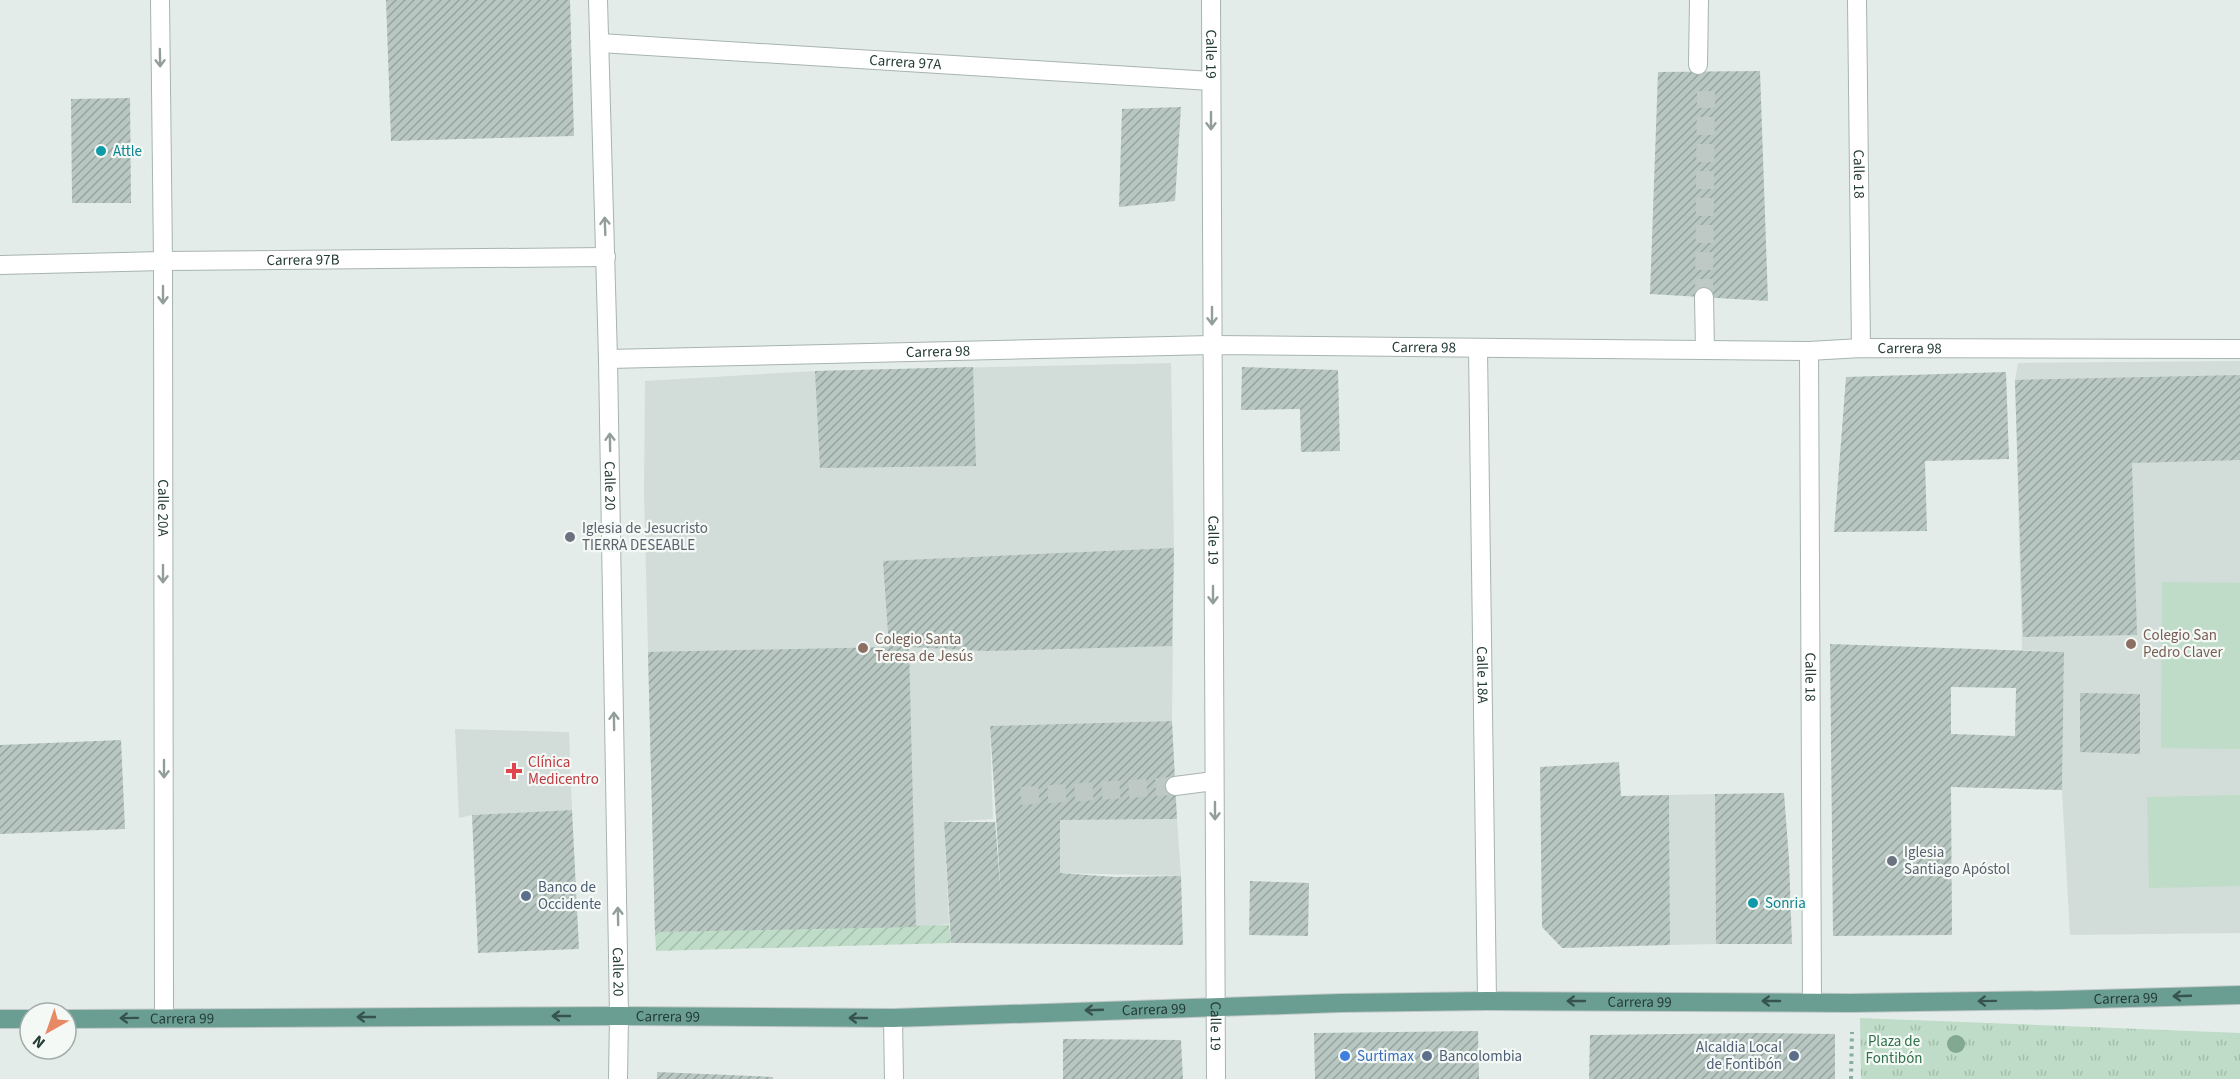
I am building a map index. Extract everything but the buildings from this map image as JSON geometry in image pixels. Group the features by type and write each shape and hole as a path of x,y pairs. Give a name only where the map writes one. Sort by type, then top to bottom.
{"main road":[{"name":"Carrera 99","path":"78,1019 619,1016 893,1018 1216,1006 1487,1001 2060,1000 2240,995"},
{"path":"0,1019 18,1019"}],"street":[{"name":"Calle 20A","path":"160,0 163,261 164,1018"},
{"name":"Calle 20","path":"598,0 608,359 619,1016 618,1079"},
{"name":"Calle 19","path":"1210,0 1216,1079"},
{"path":"1698,65 1699,0"},
{"name":"Calle 18","path":"1857,0 1861,348"},
{"name":"Carrera 97A","path":"600,43 1211,81"},
{"name":"Carrera 97B","path":"0,265 163,261 606,257"},
{"path":"1704,297 1706,350"},
{"name":"Carrera 98","path":"608,359 1212,345 1809,351 1861,348 2240,349"},
{"name":"Calle 18A","path":"1478,349 1487,1001"},
{"name":"Calle 18","path":"1809,351 1812,1001"},
{"path":"1175,786 1214,781"},
{"path":"893,1018 894,1079"}],"path":[{"path":"1851,1079 1852,1023"}],"shaded area":[{"name":"Colegio San Pedro Claver","path":"2240,361 2240,933 2070,935 2062,790 2064,652 2022,650 2015,380 2018,363"},
{"name":"Colegio Santa Teresa de Jesús","path":"1171,363 1174,548 1172,721 990,726 993,819 944,822 949,924 916,927 655,932 644,490 645,381 815,371"},
{"name":"Clínica Medicentro","path":"455,729 569,732 572,810 472,815 459,818"},
{"path":"1715,794 1716,944 1670,945 1669,795"},
{"path":"1177,819 1181,876 1060,873 1060,820"}],"green space":[{"path":"2162,582 2240,583 2240,749 2161,748"},
{"path":"2240,795 2240,886 2149,888 2147,797"},
{"path":"949,925 951,943 656,951 655,932"},
{"name":"Plaza de Fontibón","path":"1860,1018 2240,1033 2240,1079 1861,1079"}],"tunnel":[{"path":"1704,297 1706,91"},
{"path":"1021,796 1175,786"}],"place":[{"name":"Attle","path":"101,151"},
{"name":"Iglesia de Jesucristo TIERRA DESEABLE","path":"570,537"},
{"name":"Colegio San Pedro Claver","path":"2131,644"},
{"name":"Colegio Santa Teresa de Jesús","path":"863,648"},
{"name":"Clínica Medicentro","path":"514,771"},
{"name":"Iglesia Santiago Apóstol","path":"1892,861"},
{"name":"Banco de Occidente","path":"526,896"},
{"name":"Sonria","path":"1753,903"},
{"name":"Surtimax","path":"1345,1056"},
{"name":"Bancolombia","path":"1427,1056"},
{"name":"Alcaldia Local de Fontibón","path":"1794,1056"}]}
